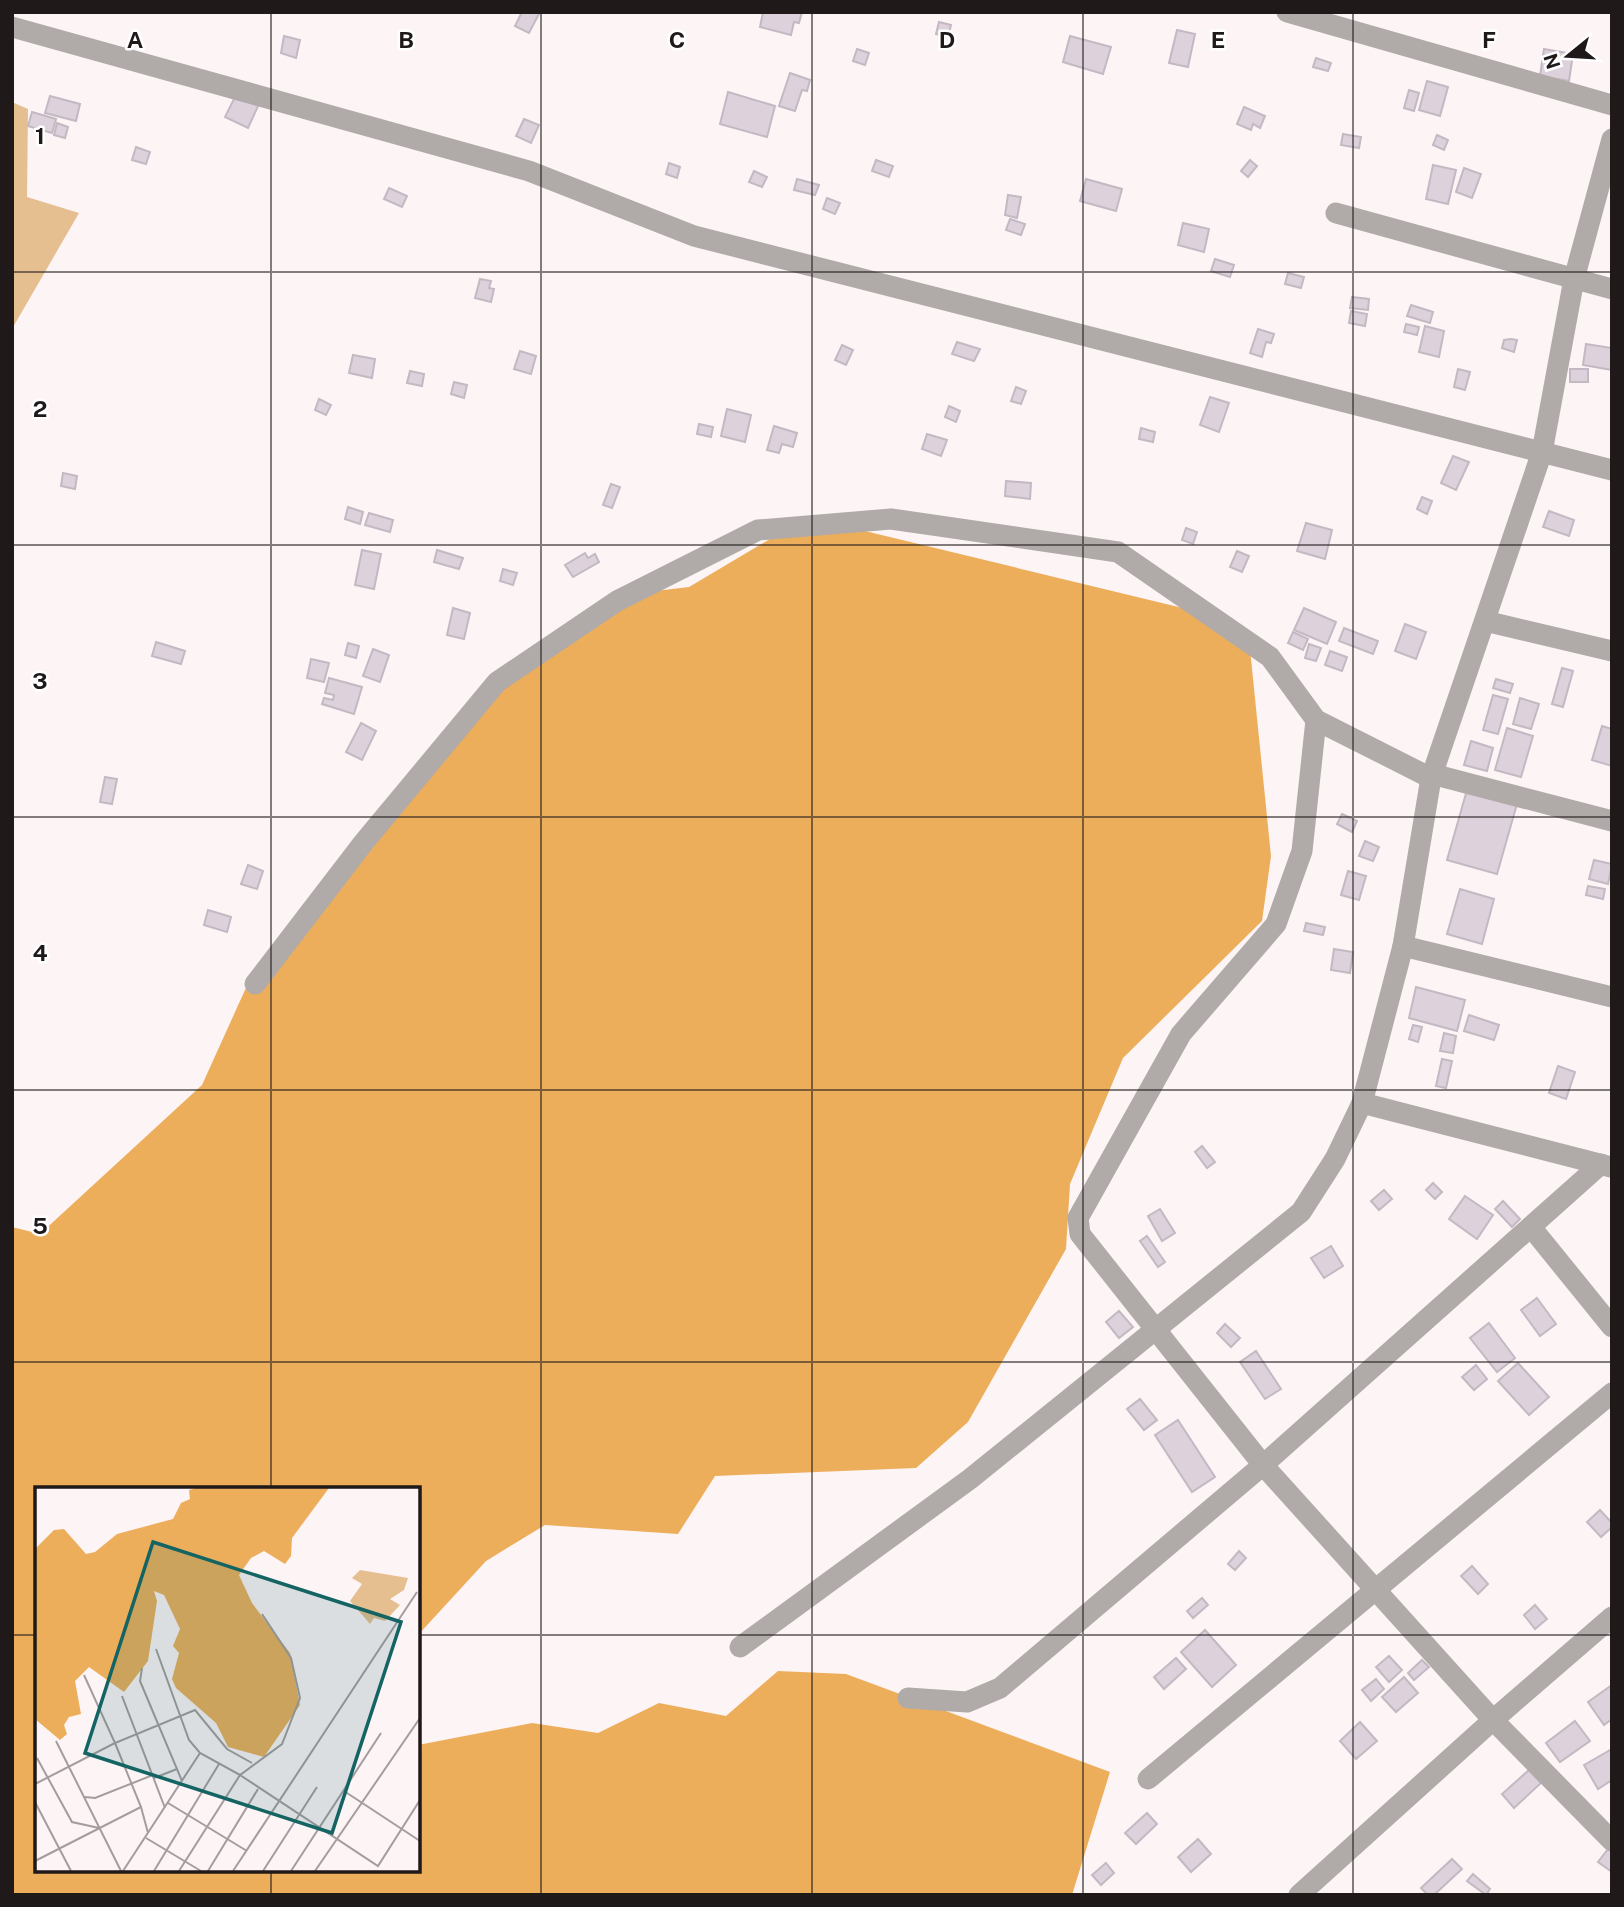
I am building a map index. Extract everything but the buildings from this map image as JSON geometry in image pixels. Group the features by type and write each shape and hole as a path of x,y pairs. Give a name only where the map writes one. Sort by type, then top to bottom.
{"street":[{"path":"1299,14 1612,105"},
{"path":"12,27 529,171 694,236 1612,470"},
{"path":"740,1647 970,1479 1155,1332 1301,1212 1335,1159 1362,1103 1403,946 1432,776 1542,452 1574,279 1612,139"},
{"path":"1336,213 1612,289"},
{"path":"255,984 364,842 497,682 617,601 758,530 891,519 1118,552 1270,657 1316,720 1432,776 1612,821"},
{"path":"1485,621 1612,651"},
{"path":"1316,720 1301,851 1276,924 1181,1034 1078,1218 1080,1234 1263,1465 1493,1720 1612,1841"},
{"path":"1403,946 1612,997"},
{"path":"1362,1103 1606,1166"},
{"path":"908,1698 967,1702 1000,1688 1263,1465 1531,1227 1606,1166"},
{"path":"1531,1227 1612,1327"},
{"path":"1148,1779 1612,1393"},
{"path":"1299,1895 1612,1617"}],"shaded area":[{"path":"12,102 28,109 27,197 79,213 12,329"},
{"path":"807,517 1195,611 1250,649 1271,856 1262,921 1123,1058 1070,1184 1066,1249 968,1422 916,1468 715,1476 678,1534 545,1525 486,1561 420,1633 420,1487 35,1487 35,1872 420,1872 420,1745 532,1723 598,1733 659,1703 726,1716 778,1671 846,1674 1110,1772 1072,1895 12,1895 12,1227 40,1234 202,1085 245,990 465,706 638,593 689,587"}]}
